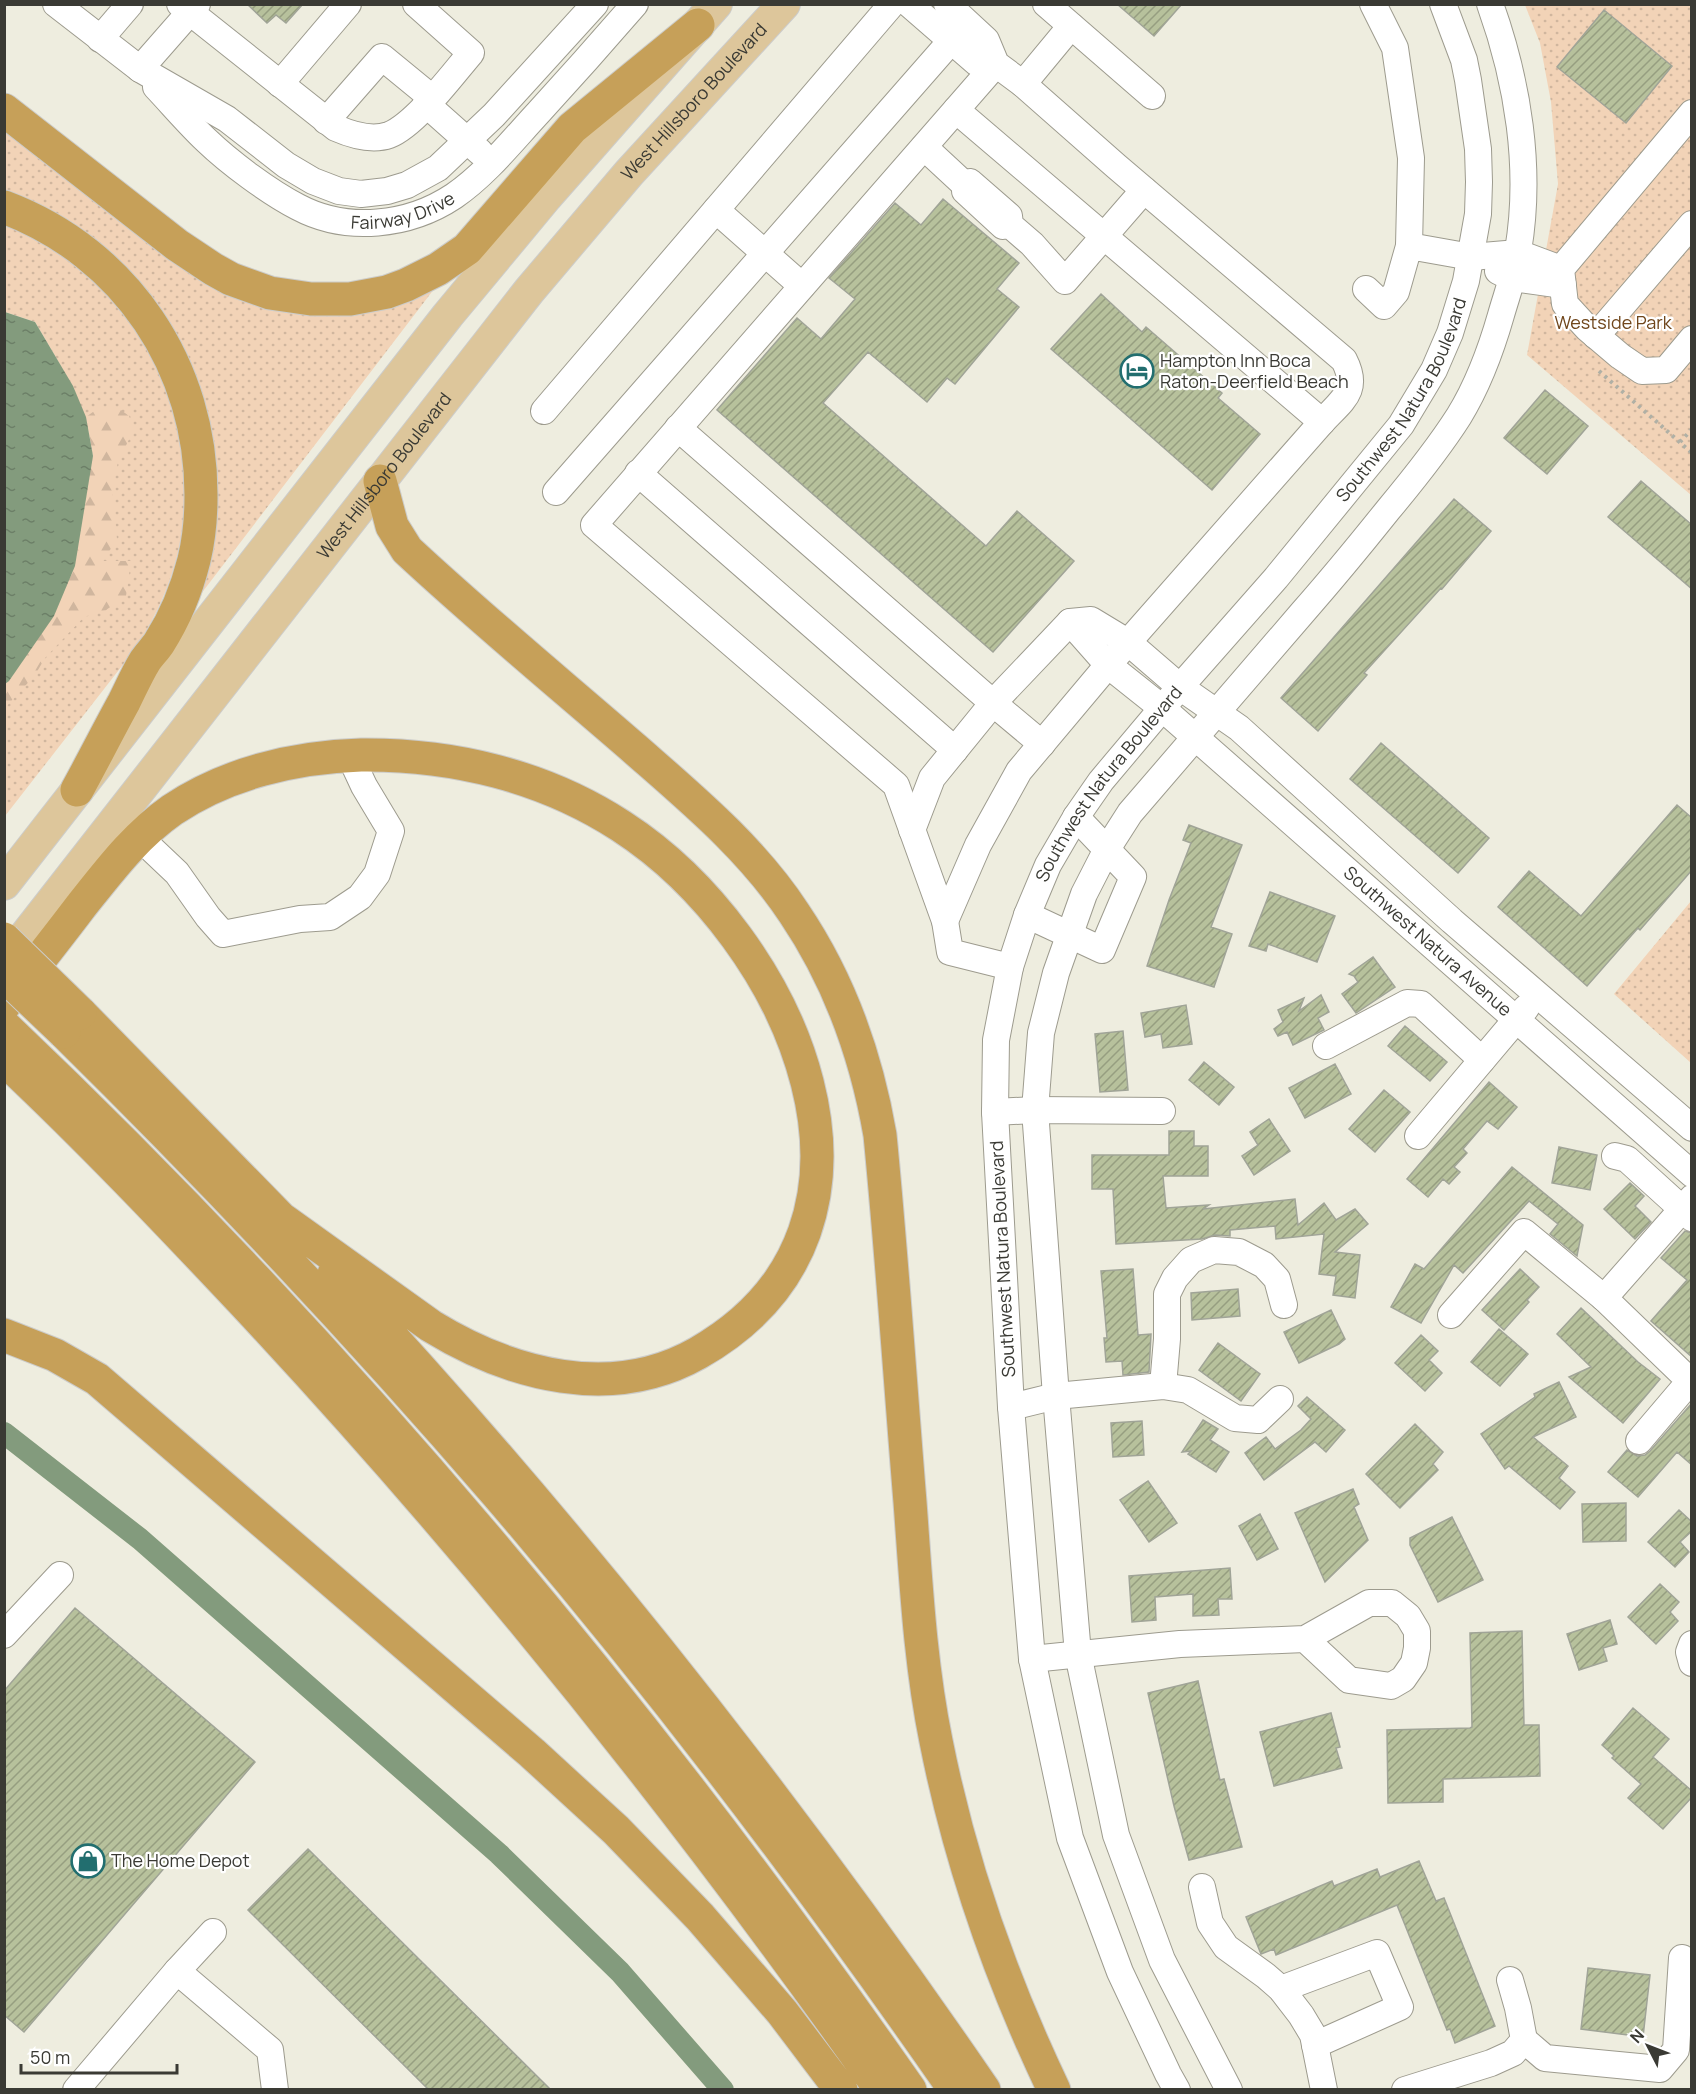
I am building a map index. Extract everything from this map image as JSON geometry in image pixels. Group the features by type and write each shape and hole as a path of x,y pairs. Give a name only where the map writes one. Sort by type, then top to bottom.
{"highway":[{"path":"4,110 177,245 231,279 270,292 310,299 350,299 387,292 406,285 438,269 467,249 572,128 707,15"},
{"path":"4,207 38,222 76,244 108,271 141,308 164,345 183,386 200,462 201,513 198,539 187,584 169,627 145,661 77,790"},
{"path":"380,481 392,526 407,550 699,806 756,863 776,887 811,939 849,1016 868,1072 880,1135 919,1615 928,1699 936,1743 957,1830 985,1922 1014,2001 1054,2090"},
{"path":"4,1005 111,868 139,837 171,811 189,800 242,776 298,762 350,756 405,756 436,759 467,764 528,780 577,801 621,826 681,873 739,939 770,988 794,1042 811,1097 818,1152 817,1177 808,1220 793,1258 772,1291 744,1321 707,1347 650,1373 606,1379 564,1377 541,1373 497,1359 450,1338 283,1220"},
{"path":"8,954 72,1022 168,1136 286,1259 504,1502 626,1650 731,1783 849,1940 955,2090"},
{"path":"72,1022 283,1220 439,1390 538,1505 729,1742 868,1924 984,2090"},
{"path":"4,1026 24,1066 141,1195 275,1336 476,1563 684,1823 803,1980 881,2090"},
{"path":"24,1066 238,1261 368,1403 513,1570 723,1833 810,1949 910,2090"},
{"path":"4,1335 55,1355 97,1379 540,1760 623,1837 700,1917 782,2012 840,2090"}],"main road":[{"name":"West Hillsboro Boulevard","path":"8,954 579,231 784,4"},
{"path":"4,884 448,315 546,197 707,15"}],"street":[{"name":"Fairway Drive","path":"56,4 140,69 227,119 286,165 313,181 339,190 361,194 387,191 407,185 438,168 468,141 595,4"},
{"path":"100,39 130,4"},
{"path":"280,84 348,4"},
{"path":"140,69 189,7 336,128 358,137 389,135 416,116 471,53 416,4"},
{"name":"Fairway Drive","path":"140,69 207,141 269,190 300,208 332,219 362,223 394,221 425,211 454,196 492,163 635,4"},
{"path":"544,411 892,4"},
{"path":"909,4 977,63 996,64"},
{"path":"945,921 961,882 1001,801 1019,771 1108,665 1350,392 1351,373 1344,360 1023,84 996,64 986,40 947,4"},
{"path":"1046,4 1152,96"},
{"name":"Southwest Natura Boulevard","path":"1178,2090 1168,2074 1120,1972 1070,1838 1032,1659 1011,1407 995,1112 996,1040 1010,967 1027,915 1048,865 1076,817 1101,781 1276,578 1401,425 1434,370 1450,333 1471,257 1478,214 1479,182 1476,126 1464,60 1443,4"},
{"name":"Southwest Natura Boulevard","path":"1229,2090 1162,1960 1116,1835 1078,1654 1035,1110 1041,1033 1069,934 1084,894 1107,849 1130,813 1330,581 1425,465 1459,415 1477,382 1512,278 1522,220 1522,147 1517,107 1501,34 1490,4"},
{"path":"1366,289 1384,306 1396,292 1408,246 1411,158 1401,128 1388,53 1368,6"},
{"path":"1023,84 1071,26"},
{"path":"556,492 951,41"},
{"path":"326,121 382,57 492,163"},
{"path":"996,64 594,525 896,785 945,921 950,952 1010,967"},
{"path":"956,110 1322,422"},
{"path":"1562,277 1692,113"},
{"path":"924,147 965,185 970,182 1009,216 1010,225 1032,244 1065,281 1144,190"},
{"path":"716,210 802,286"},
{"path":"1596,336 1692,224"},
{"path":"1408,246 1471,257 1518,253 1546,261 1562,277 1565,304 1596,336 1642,371 1666,370 1692,339"},
{"path":"1471,257 1512,278 1562,277"},
{"path":"678,428 993,704 1042,744"},
{"path":"638,473 955,750"},
{"name":"Southwest Natura Avenue","path":"1070,622 1092,620 1129,643 1180,687 1239,728 1452,921 1692,1128"},
{"path":"912,830 932,778 993,704 1070,622"},
{"name":"Southwest Natura Avenue","path":"1070,622 1108,665 1162,708 1692,1174"},
{"path":"139,837 177,873 208,917 224,934 300,919 330,917 360,897 377,874 391,831 364,786 350,756"},
{"path":"1293,824 1317,799"},
{"path":"1027,915 1102,950 1134,877 1076,817"},
{"path":"1418,1136 1537,994"},
{"path":"1326,1046 1407,1003 1421,1004 1482,1060"},
{"path":"995,1112 1162,1111"},
{"path":"1604,1298 1688,1208 1628,1159 1615,1156"},
{"path":"1451,1315 1524,1232 1604,1298 1690,1381 1639,1441"},
{"path":"1163,1386 1167,1339 1167,1294 1175,1278 1191,1260 1214,1250 1239,1252 1264,1264 1277,1279 1284,1305"},
{"path":"1011,1407 1056,1396 1163,1386 1188,1390 1235,1418 1258,1420 1280,1399"},
{"path":"4,1635 60,1575"},
{"path":"1032,1659 1180,1644 1305,1639"},
{"path":"1692,1644 1689,1652 1692,1663"},
{"path":"1203,1887 1210,1923 1226,1947 1281,1989 1313,2035 1324,2090"},
{"path":"76,2090 213,1932"},
{"path":"1281,1989 1377,1953 1400,2007 1315,2045"},
{"path":"1510,1980 1524,2040 1545,2058 1660,2069 1676,2050 1682,1959"},
{"path":"177,1971 270,2050 275,2090"},
{"path":"1405,2090 1491,2063 1513,2053 1524,2040"}],"path":[{"path":"1599,371 1692,453"},
{"path":"1680,442 1692,429"}],"green space":[{"name":"Westside Park","path":"1525,5 1691,5 1691,495 1527,355 1558,184 1551,102 1540,43"},
{"path":"4,122 228,287 441,280 194,603 200,404 62,220 5,190"},
{"path":"5,223 29,232 56,249 104,290 133,324 158,367 175,413 186,461 188,489 178,553 168,585 146,632 5,816 5,684 9,681 93,456 85,420 72,386 35,322 5,312"},
{"path":"117,407 129,416 134,429 118,462 112,488 117,539 103,561 131,561 126,596 106,610 84,617 45,658 35,675 5,708 5,684 9,681 93,456 86,417 97,409"},
{"path":"1691,901 1691,1063 1614,994"}],"water":[{"path":"5,312 35,322 73,386 86,417 93,456 75,566 54,616 5,684"}],"building":[{"path":"247,4 303,4 286,23 276,15 267,23"},
{"path":"1117,4 1182,4 1154,36"},
{"path":"1604,10 1672,66 1626,123 1557,67"},
{"path":"943,199 1019,263 997,289 1019,307 955,384 947,378 927,402 868,352 823,403 986,546 1017,511 1074,561 993,652 717,410 797,318 821,339 855,299 829,278 895,203 921,225"},
{"name":"Hampton Inn Boca Raton-Deerfield Beach","path":"1101,294 1142,332 1146,327 1222,393 1218,398 1260,434 1212,490 1051,349"},
{"path":"1545,390 1588,426 1547,474 1504,438"},
{"path":"1641,481 1692,525 1692,589 1608,517"},
{"path":"1454,499 1491,531 1442,589 1364,673 1367,675 1318,731 1281,698"},
{"path":"1381,743 1489,838 1458,873 1350,779"},
{"path":"1677,805 1692,818 1692,870 1587,986 1498,907 1529,871 1581,916"},
{"path":"1189,825 1242,845 1211,927 1232,934 1214,987 1147,966 1191,843 1183,840"},
{"path":"1270,892 1335,916 1317,962 1268,944 1266,951 1249,946"},
{"path":"1373,957 1395,987 1356,1013 1342,994 1358,982 1354,976 1349,974"},
{"path":"1321,995 1329,1012 1318,1018 1324,1030 1293,1045 1287,1032 1278,1036 1274,1029 1283,1022 1278,1010 1304,998 1299,1011"},
{"path":"1186,1005 1192,1044 1163,1048 1161,1034 1145,1037 1141,1013"},
{"path":"1405,1026 1447,1062 1430,1081 1388,1046"},
{"path":"1123,1031 1128,1090 1100,1092 1095,1034"},
{"path":"1204,1062 1234,1087 1219,1105 1189,1080"},
{"path":"1335,1064 1351,1094 1305,1118 1289,1088"},
{"path":"1489,1082 1517,1107 1498,1129 1487,1121 1463,1149 1467,1153 1454,1167 1460,1172 1449,1184 1443,1179 1428,1197 1407,1179"},
{"path":"1384,1090 1410,1112 1375,1152 1349,1129"},
{"path":"1269,1119 1290,1151 1254,1175 1242,1156 1258,1145 1250,1132"},
{"path":"1169,1131 1194,1131 1194,1146 1208,1146 1208,1176 1163,1176 1166,1208 1209,1205 1203,1209 1295,1199 1298,1225 1324,1203 1336,1220 1355,1209 1368,1224 1335,1252 1360,1255 1355,1298 1333,1295 1336,1276 1319,1274 1324,1234 1276,1239 1275,1226 1230,1230 1230,1236 1215,1235 1202,1239 1116,1244 1113,1189 1092,1189 1092,1155 1169,1155"},
{"path":"1559,1147 1597,1155 1590,1190 1552,1183"},
{"path":"1512,1167 1583,1225 1577,1256 1550,1234 1558,1224 1529,1201 1463,1273 1454,1265 1421,1323 1391,1307 1415,1264 1424,1269"},
{"path":"1630,1183 1644,1196 1635,1206 1651,1222 1635,1239 1604,1209"},
{"path":"1685,1231 1692,1233 1692,1357 1651,1321 1687,1280 1661,1258"},
{"path":"1133,1269 1138,1335 1151,1334 1149,1372 1123,1375 1122,1361 1106,1362 1104,1338 1107,1338 1101,1271"},
{"path":"1520,1269 1539,1287 1504,1330 1482,1310"},
{"path":"1238,1289 1240,1316 1192,1320 1191,1293"},
{"path":"1581,1308 1638,1362 1660,1379 1623,1423 1569,1377 1591,1367 1557,1334"},
{"path":"1331,1310 1345,1339 1299,1363 1284,1332"},
{"path":"1499,1329 1528,1354 1500,1386 1471,1362"},
{"path":"1421,1335 1438,1351 1429,1360 1442,1373 1425,1391 1395,1363"},
{"path":"1218,1343 1260,1374 1241,1401 1199,1370"},
{"path":"1559,1382 1576,1417 1533,1437 1568,1466 1559,1478 1575,1492 1560,1509 1509,1466 1505,1469 1481,1434 1535,1397 1534,1394"},
{"path":"1307,1397 1345,1430 1326,1452 1315,1442 1264,1480 1245,1453 1266,1437 1275,1449 1301,1430 1311,1419 1298,1406"},
{"path":"1692,1403 1692,1465 1677,1452 1638,1497 1608,1472 1627,1450 1637,1456 1645,1455 1650,1451"},
{"path":"1203,1420 1218,1429 1210,1440 1229,1452 1216,1472 1188,1454 1191,1451 1182,1452"},
{"path":"1142,1421 1144,1455 1113,1457 1111,1423"},
{"path":"1415,1424 1443,1452 1433,1464 1438,1470 1400,1508 1366,1474"},
{"path":"1148,1481 1177,1523 1149,1542 1120,1500"},
{"path":"1353,1489 1359,1504 1354,1507 1368,1540 1325,1582 1295,1513"},
{"path":"1626,1503 1626,1541 1583,1542 1582,1504"},
{"path":"1679,1510 1692,1522 1692,1531 1680,1542 1689,1552 1675,1567 1648,1542"},
{"path":"1260,1514 1278,1549 1257,1560 1239,1526"},
{"path":"1452,1517 1483,1580 1438,1602 1410,1545 1410,1538"},
{"path":"1230,1568 1232,1599 1218,1599 1219,1615 1193,1616 1193,1594 1155,1597 1156,1620 1132,1622 1129,1576"},
{"path":"1660,1584 1679,1602 1670,1612 1678,1621 1656,1644 1628,1617"},
{"name":"The Home Depot","path":"75,1608 255,1762 24,2032 4,2015 4,1691"},
{"path":"1610,1620 1617,1644 1603,1648 1607,1661 1579,1670 1567,1634"},
{"path":"1522,1631 1524,1725 1539,1725 1540,1776 1443,1779 1443,1802 1388,1803 1387,1730 1472,1727 1470,1633"},
{"path":"1198,1681 1220,1780 1224,1779 1242,1847 1189,1860 1148,1693"},
{"path":"1633,1708 1669,1739 1653,1757 1692,1791 1692,1797 1663,1829 1628,1798 1641,1784 1612,1758 1614,1756 1602,1745"},
{"path":"1331,1713 1340,1747 1336,1748 1342,1768 1274,1786 1260,1732"},
{"path":"308,1849 551,2090 429,2090 248,1910"},
{"path":"1419,1861 1436,1901 1444,1898 1495,2026 1455,2043 1450,2029 1447,2030 1397,1905 1276,1955 1274,1949 1261,1954 1246,1917 1332,1881 1334,1886 1377,1869 1380,1877"},
{"path":"1588,1968 1650,1975 1643,2037 1581,2029"}],"waterway":[{"path":"4,1433 140,1539 499,1854 620,1972 723,2090"}],"place":[{"name":"Hampton Inn Boca Raton-Deerfield Beach","path":"1137,371"},
{"name":"The Home Depot","path":"88,1861"}]}
